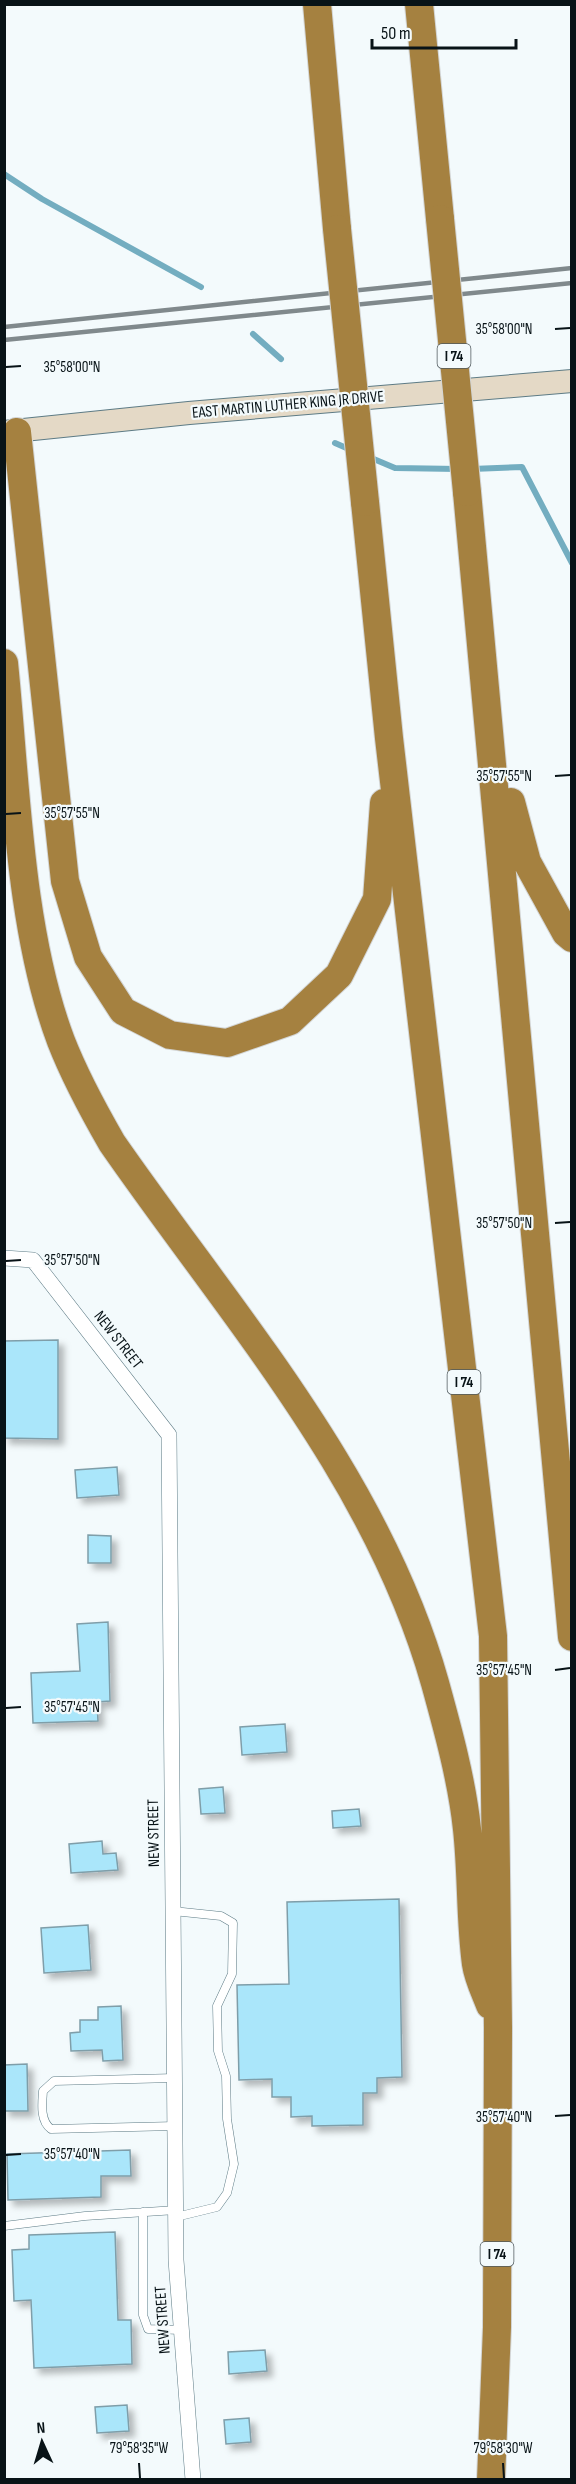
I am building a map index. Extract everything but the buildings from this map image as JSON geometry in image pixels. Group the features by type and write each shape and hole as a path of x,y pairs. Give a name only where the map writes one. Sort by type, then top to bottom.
{"highway":[{"name":"I 74","path":"316,4 389,738 494,1636 498,2028 496,2327 491,2480"},
{"name":"I 74","path":"419,4 490,724 572,1637"},
{"path":"11,432 65,881 88,957 123,1011 170,1035 227,1042 290,1021 339,975 377,899 389,738"},
{"path":"4,663 31,919 43,978 61,1040 83,1092 112,1143 321,1434 359,1500 393,1569 434,1681 452,1751 467,1827 476,1966 498,2028"},
{"path":"490,724 526,862 566,933 572,938"}],"main road":[{"name":"EAST MARTIN LUTHER KING JR DRIVE","path":"11,432 189,413 572,381"}],"street":[{"name":"NEW STREET","path":"4,1258 33,1260 169,1435 176,2214 193,2480"}],"lane":[{"path":"4,2226 143,2212 176,2214 210,2210 217,2207 228,2193 234,2164 227,2119 226,2076 218,2051 217,2006 232,1974 235,1936 233,1923 221,1916 173,1911"},
{"path":"175,2078 54,2081 43,2091 42,2100 43,2116 51,2129 175,2126"},
{"path":"143,2212 143,2315 147,2329 182,2330"}],"waterway":[{"path":"4,174 42,199 201,287"},
{"path":"253,334 281,359"},
{"path":"335,443 351,450"},
{"path":"369,457 395,468 458,469"},
{"path":"472,469 522,467 572,563"}],"railway":[{"path":"4,327 572,268"},
{"path":"4,340 572,283"}]}
